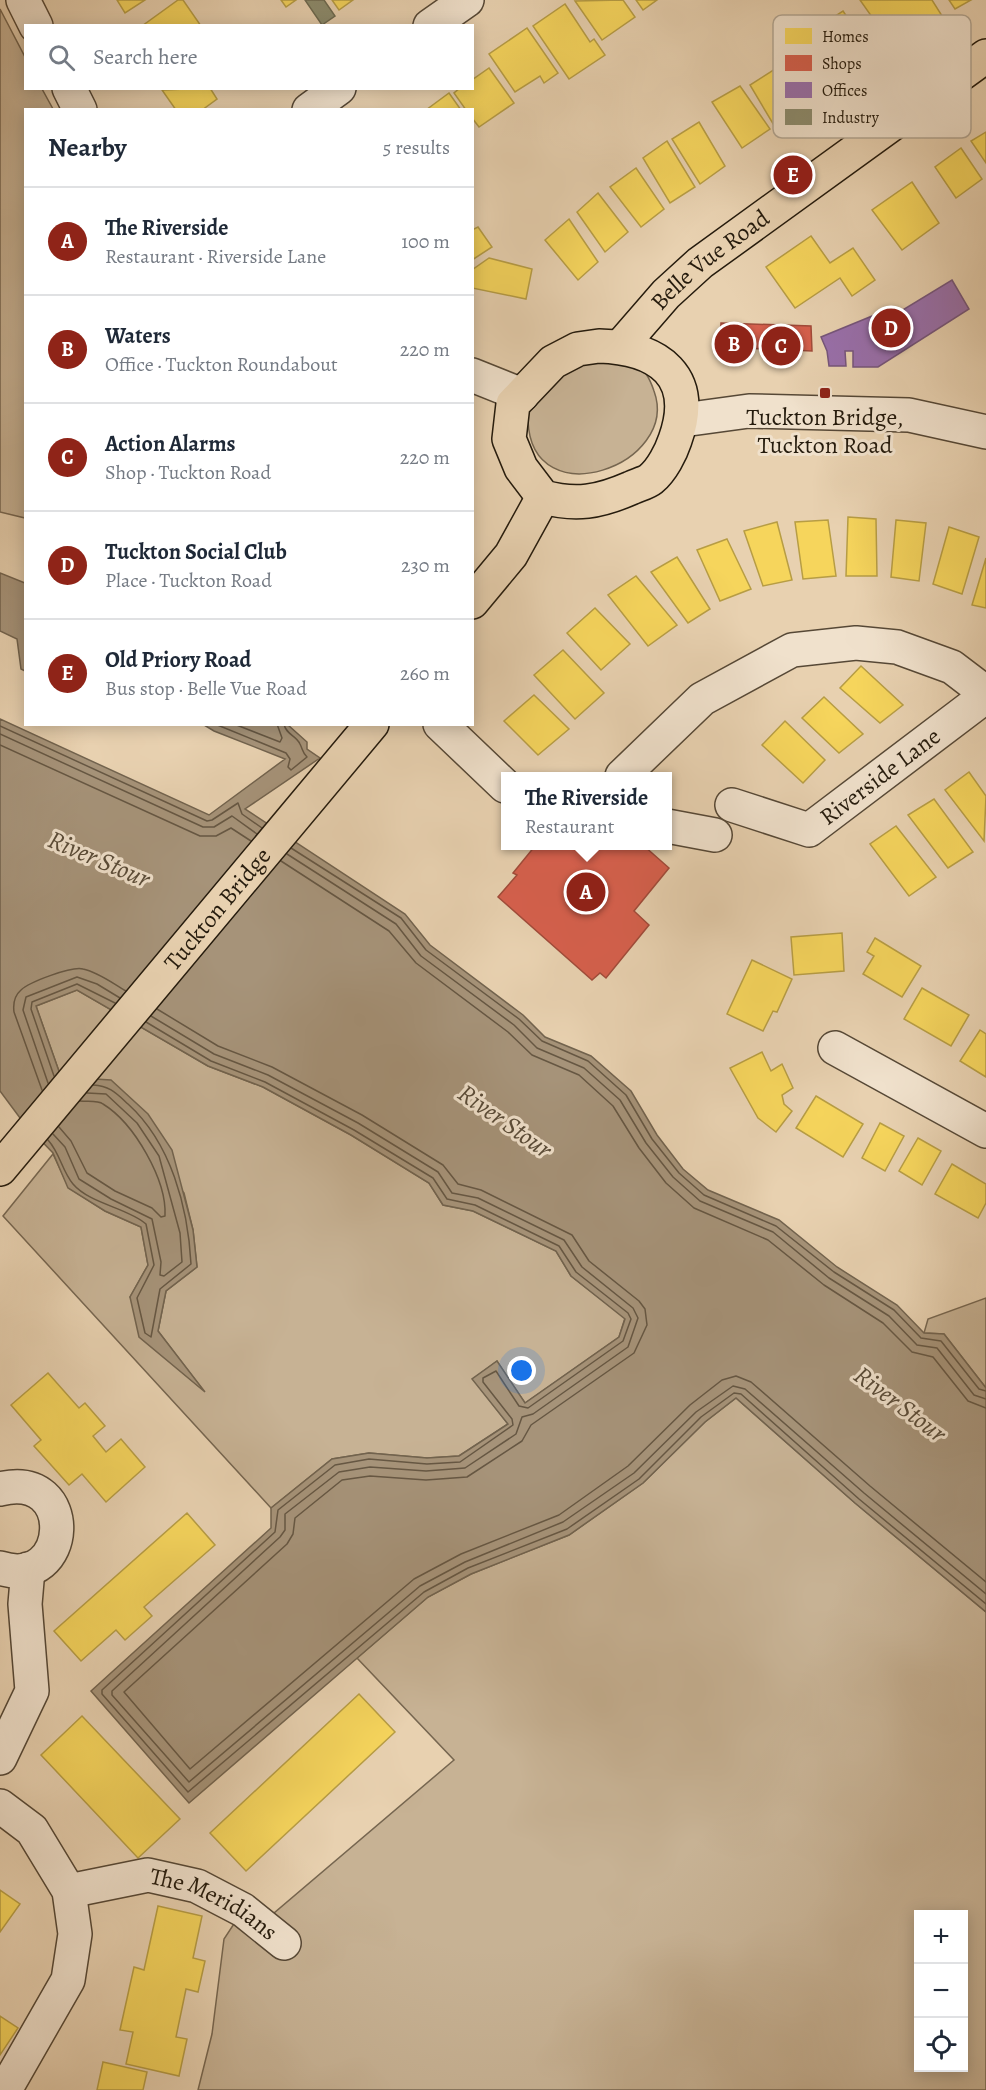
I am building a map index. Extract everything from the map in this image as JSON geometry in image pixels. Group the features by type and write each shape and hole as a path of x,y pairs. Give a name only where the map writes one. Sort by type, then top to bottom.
{"main road":[{"name":"Belle Vue Road","path":"971,67 986,56"},
{"name":"Belle Vue Road","path":"620,347 666,294 700,262 872,138"},
{"path":"620,347 651,357 665,365 677,379 683,420 671,451 651,479 604,500 567,503 543,497 521,468 509,439 513,404 522,395 553,362 578,349 620,347"},
{"path":"474,600 511,555 543,497"},
{"name":"Tuckton Bridge","path":"0,1169 370,726"}],"street":[{"path":"23,0 35,24"},
{"path":"433,24 467,0"},
{"path":"70,90 79,108"},
{"path":"312,108 336,90"},
{"path":"474,376 522,395"},
{"path":"683,420 749,411 909,415 986,432"},
{"path":"626,772 702,699 792,650 856,643 897,647 952,667 986,694"},
{"name":"Riverside Lane","path":"732,805 809,830 986,694"},
{"path":"442,726 501,782"},
{"path":"672,827 715,835"},
{"path":"835,1048 986,1131"},
{"path":"0,1489 14,1486 27,1487 40,1493 56,1515 56,1542 40,1563 14,1569 25,1604 32,1691 0,1758"},
{"path":"0,1806 32,1830 69,1891 75,1934 68,1980 5,2090"},
{"name":"The Meridians","path":"69,1891 148,1875 197,1886 243,1910 284,1943"}],"shaded area":[{"path":"0,9 24,55 24,90 43,90 52,108 24,108 24,518 0,512"},
{"path":"592,354 626,360 642,369 654,391 657,418 646,441 627,459 603,470 577,474 553,468 536,451 528,421 527,407 539,386 565,368"},
{"path":"77,990 208,1066 263,1087 351,1135 429,1183 443,1205 473,1211 556,1251 571,1276 625,1318 619,1337 525,1403 497,1361 473,1379 508,1424 459,1456 427,1458 369,1453 332,1459 271,1508 3,1216 53,1154 69,1188 105,1211 141,1227 148,1265 130,1297 175,1366 202,1389 158,1331 166,1291 197,1267 193,1230 184,1193 61,1077 36,1006"},
{"path":"986,1298 986,1388 944,1334 924,1333 928,1319"},
{"path":"736,1398 855,1503 986,1612 986,2090 198,2090 212,2034 224,1939 243,1910 261,1924 454,1760 357,1658 428,1597 471,1574 569,1535 643,1483 705,1422"}],"water":[{"path":"0,573 24,583 24,670 21,669 17,639 0,631"},
{"name":"River Stour","path":"0,719 209,815 285,759 206,726 289,726 307,742 307,749 320,758 245,809 405,914 430,945 523,1015 545,1037 591,1056 631,1091 657,1135 683,1169 708,1190 779,1220 837,1267 897,1305 924,1333 944,1334 986,1388 986,1612 855,1503 736,1398 705,1422 643,1483 569,1535 471,1574 428,1597 189,1803 91,1691 271,1528 271,1508 332,1459 369,1453 427,1458 459,1456 508,1424 472,1379 497,1361 525,1403 619,1337 625,1319 571,1276 556,1251 473,1211 443,1205 429,1183 351,1135 263,1087 208,1066 77,990 36,1006 61,1077 111,1080 148,1114 172,1150 193,1230 197,1267 166,1291 158,1331 205,1392 139,1337 130,1297 148,1265 141,1227 105,1211 68,1188 53,1153 23,1122 0,1091"}],"building: Homes":[{"path":"117,0 145,0 125,13"},
{"path":"178,0 183,0 200,24 145,24"},
{"path":"281,0 296,0 286,7"},
{"path":"332,0 353,0 339,10"},
{"path":"623,0 635,17 602,40 575,1"},
{"path":"636,0 657,0 643,10"},
{"path":"860,0 932,0 941,15 871,15"},
{"path":"949,0 971,0 955,9"},
{"path":"565,4 590,42 594,39 605,55 569,79 533,26"},
{"path":"527,28 558,73 544,83 540,76 515,92 489,54"},
{"path":"489,68 514,103 479,127 474,121 474,108 465,108 454,93 458,90 474,90 474,79"},
{"path":"773,70 773,124 750,85"},
{"path":"740,86 770,129 742,148 712,102"},
{"path":"162,90 211,90 217,99 205,108 175,108"},
{"path":"449,93 460,108 429,108"},
{"path":"699,122 725,166 700,184 672,139"},
{"path":"986,132 986,163 971,141"},
{"path":"667,141 695,187 670,203 643,158"},
{"path":"961,148 982,179 956,198 935,167"},
{"path":"636,168 664,209 641,227 610,187"},
{"path":"912,182 939,223 902,250 872,210"},
{"path":"598,193 628,232 605,252 577,212"},
{"path":"569,219 598,262 578,280 545,240"},
{"path":"478,227 492,247 474,259 474,229"},
{"path":"811,236 830,263 853,248 875,280 852,296 840,278 795,308 766,267"},
{"path":"489,258 532,269 526,299 474,288 474,269"},
{"path":"848,517 876,519 877,576 846,576"},
{"path":"828,520 836,576 803,579 795,522"},
{"path":"896,520 926,523 919,581 891,577"},
{"path":"777,522 792,580 763,586 744,531"},
{"path":"949,527 979,537 962,594 933,584"},
{"path":"727,539 751,589 720,601 697,550"},
{"path":"677,557 710,609 688,623 651,572"},
{"path":"986,558 986,608 972,605"},
{"path":"636,576 677,625 648,646 608,595"},
{"path":"595,608 630,644 601,670 567,633"},
{"path":"563,650 604,693 575,719 534,675"},
{"path":"861,666 903,705 880,723 840,688"},
{"path":"534,695 569,729 538,755 504,721"},
{"path":"824,697 863,734 839,753 802,718"},
{"path":"785,721 825,760 803,783 762,745"},
{"path":"969,772 986,796 984,841 945,790"},
{"path":"934,799 973,852 948,868 908,815"},
{"path":"896,826 936,877 909,896 870,844"},
{"path":"842,933 844,971 794,975 791,937"},
{"path":"875,938 921,966 902,997 863,974 874,956 867,952"},
{"path":"752,960 792,979 777,1012 773,1011 763,1031 727,1014"},
{"path":"922,988 969,1015 951,1046 904,1019"},
{"path":"980,1030 986,1034 986,1077 960,1061"},
{"path":"762,1052 771,1071 782,1064 793,1088 782,1095 784,1104 792,1111 776,1132 758,1118 730,1068"},
{"path":"816,1096 863,1124 843,1157 796,1128"},
{"path":"880,1123 904,1136 885,1171 862,1158"},
{"path":"918,1138 941,1151 922,1185 899,1171"},
{"path":"952,1164 986,1184 986,1203 978,1218 935,1194"},
{"path":"48,1373 79,1408 85,1403 105,1426 93,1436 106,1452 121,1439 145,1467 106,1502 82,1474 69,1485 34,1446 41,1440 11,1405"},
{"path":"187,1513 215,1545 144,1607 152,1616 125,1640 116,1630 81,1661 54,1631"},
{"path":"359,1694 395,1732 246,1871 210,1833"},
{"path":"82,1716 180,1819 138,1858 41,1755"},
{"path":"0,1890 20,1904 0,1932"},
{"path":"158,1906 202,1916 193,1958 205,1961 198,1992 186,1989 176,2037 187,2039 179,2076 126,2064 133,2032 120,2030 134,1967 144,1970"},
{"path":"0,2016 18,2028 0,2055"},
{"path":"103,2062 147,2072 143,2090 97,2090"}],"building: Shops":[{"path":"721,323 811,326 812,351 720,347"},
{"path":"532,850 649,850 669,868 634,911 649,925 606,978 600,973 592,980 498,897 517,875 513,873"}],"building: Offices":[{"path":"952,280 969,309 878,367 853,367 853,351 845,351 846,366 829,366 827,351 821,337 882,312 888,319"}],"building: Industry":[{"path":"305,0 324,0 335,16 321,24"}],"place":[{"name":"Old Priory Road","path":"793,175"},
{"name":"Tuckton Social Club","path":"891,328"},
{"name":"Waters","path":"734,344"},
{"name":"Action Alarms","path":"781,346"},
{"name":"Tuckton Bridge, Tuckton Road","path":"825,393"},
{"name":"The Riverside","path":"586,892"}]}
